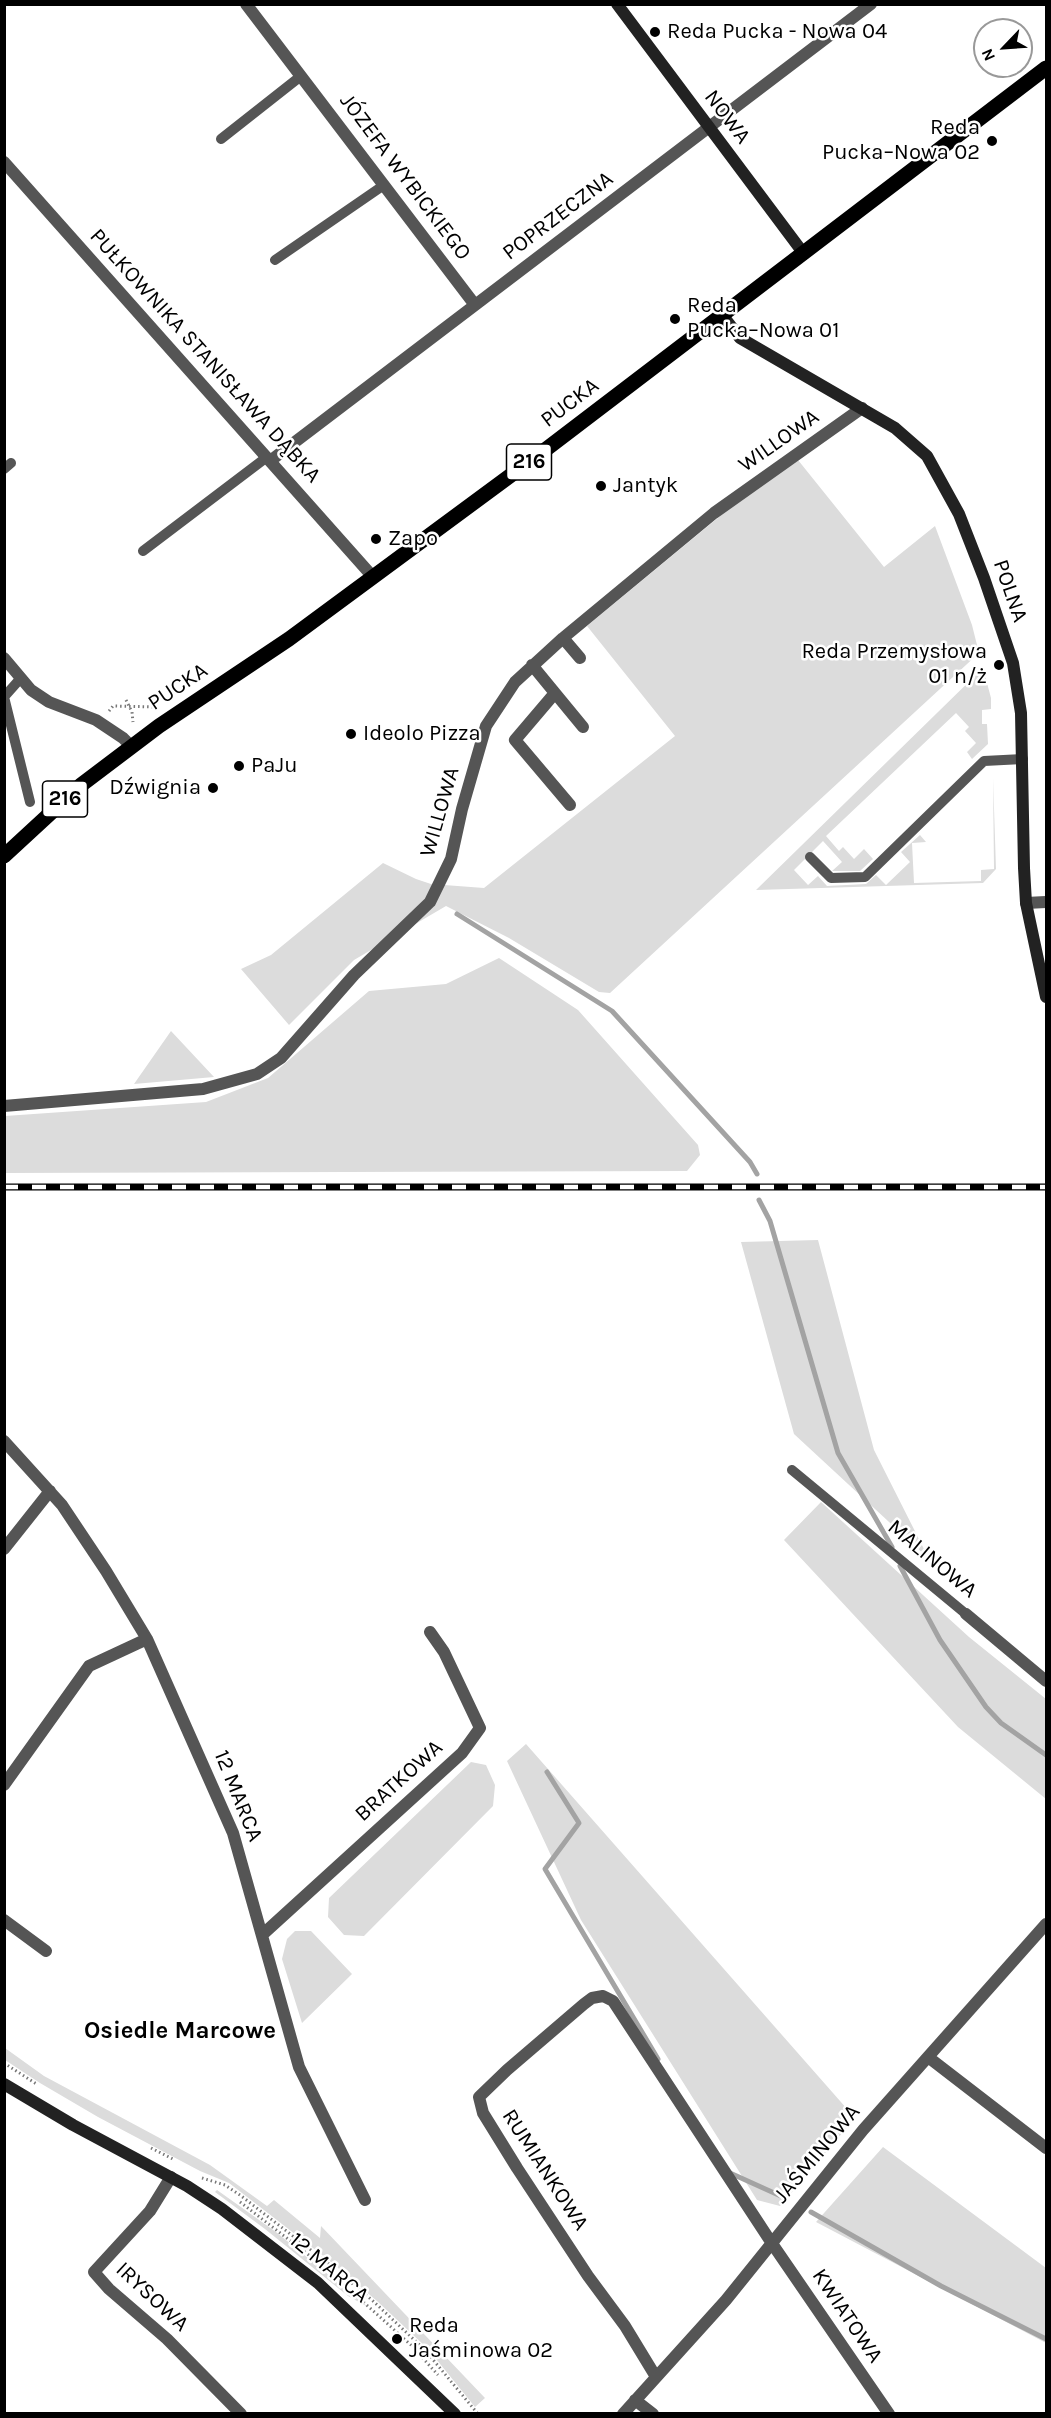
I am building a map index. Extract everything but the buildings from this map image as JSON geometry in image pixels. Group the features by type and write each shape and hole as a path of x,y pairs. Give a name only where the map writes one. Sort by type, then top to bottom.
{"main road":[{"name":"PUCKA","path":"4,856 81,785 374,577 723,316 1047,68"}],"street":[{"name":"JÓZEFA WYBICKIEGO","path":"246,4 475,305"},
{"name":"NOWA","path":"617,4 804,254"},
{"name":"POPRZECZNA","path":"268,459 871,4"},
{"name":"PUŁKOWNIKA STANISŁAWA DĄBKA","path":"4,162 374,577"},
{"name":"POLNA","path":"723,316 740,338 895,428 927,456 959,514 1013,663 1021,713 1026,903 1047,997"},
{"name":"WILLOWA","path":"4,1106 203,1089 257,1074 281,1058 354,975 430,902 451,859 462,809 486,726 515,682 563,638 714,513 862,408"},
{"path":"563,638 580,658"},
{"path":"4,658 31,690 49,702 96,720 111,729 132,747"},
{"path":"532,665 583,727"},
{"path":"555,693 515,740 570,805"},
{"path":"1026,903 1047,902"},
{"name":"12 MARCA","path":"4,1441 62,1505 106,1570 147,1639 230,1826 299,2067 365,2200"},
{"path":"4,1549 50,1491"},
{"name":"MALINOWA","path":"966,1614 1047,1681"},
{"name":"BRATKOWA","path":"262,1935 462,1753 480,1728 444,1652 430,1632"},
{"path":"4,1785 89,1666 147,1639"},
{"path":"4,1920 46,1951"},
{"name":"JAŚMINOWA","path":"623,2414 726,2300 863,2130 1047,1924"},
{"name":"RUMIANKOWA","path":"656,2377 517,2168 483,2113 479,2097 584,2004 592,1998 603,1996 613,2001 771,2242"},
{"path":"928,2057 1047,2148"},
{"name":"12 MARCA","path":"4,2084 73,2125 171,2177 222,2209 318,2283 455,2414"},
{"name":"IRYSOWA","path":"171,2177 150,2211 94,2272 109,2289 167,2339 241,2414"},
{"name":"KWIATOWA","path":"771,2242 889,2414"},
{"path":"635,2400 653,2414"}],"lane":[{"path":"220,139 301,76"},
{"path":"275,260 384,185"},
{"path":"144,552 268,459"},
{"path":"20,679 4,697 30,802"},
{"path":"810,857 831,878 865,877 984,761 1023,759"},
{"name":"MALINOWA","path":"792,1470 966,1614"}],"path":[{"path":"126,700 133,722"},
{"path":"108,713 113,706 165,707"}],"shaded area":[{"path":"798,460 884,567 935,526 972,625 979,653 610,993 599,992 509,938 446,906 354,960 289,1025 241,969 271,955 383,863 431,884 484,888 675,736 587,626 736,503"},
{"path":"983,668 991,698 991,709 982,710 982,724 987,724 988,744 972,759 967,752 976,743 965,731 969,727 956,713 826,836 839,851 843,847 854,859 864,849 873,859 860,871 832,871 842,862 823,841 794,870 808,885 818,876 827,886 866,884 876,875 886,885 910,862 901,852 920,835 926,842 912,843 914,883 981,881 981,870 994,869 993,778 996,869 983,883 756,890"},
{"path":"499,958 578,1010 698,1145 700,1155 687,1171 5,1173 5,1116 206,1102 268,1078 369,991 446,984"},
{"path":"171,1031 214,1077 134,1084"},
{"path":"818,1240 874,1450 929,1559 794,1434 741,1242"},
{"path":"821,1502 969,1637 1046,1699 1046,1799 958,1727 784,1540"},
{"path":"526,1744 855,2118 780,2206 757,2200 581,1920 507,1761"},
{"path":"471,1762 486,1765 495,1785 493,1806 364,1936 344,1935 328,1917 329,1898"},
{"path":"295,1931 311,1931 352,1974 302,2023 282,1959 287,1939"},
{"path":"5,2048 44,2076 210,2165 267,2206 274,2200 320,2238 321,2226 485,2398 475,2407 428,2349 377,2301 331,2262 229,2183 200,2171 98,2117 40,2083 5,2060"},
{"path":"883,2147 1046,2268 1046,2343 816,2222"},
{"path":"217,2190 276,2232 368,2307 348,2296 215,2192"}],"waterway":[{"path":"457,914 612,1011 750,1162 757,1174"},
{"path":"759,1200 770,1221 838,1453 892,1547"},
{"path":"900,1566 940,1640 986,1707 1001,1723 1046,1755"},
{"path":"547,1772 579,1823 545,1869 658,2059"},
{"path":"730,2173 783,2197"},
{"path":"811,2212 941,2286 1046,2339"}],"railway":[{"path":"4,1187 1046,1187"}],"place":[{"name":"Reda Pucka - Nowa 04","path":"655,32"},
{"name":"Reda Pucka–Nowa 02","path":"992,141"},
{"name":"Reda Pucka–Nowa 01","path":"675,319"},
{"name":"Jantyk","path":"601,486"},
{"name":"Zapo","path":"376,539"},
{"name":"Reda Przemysłowa 01 n/ż","path":"999,665"},
{"name":"Ideolo Pizza","path":"351,734"},
{"name":"PaJu","path":"239,766"},
{"name":"Dźwignia","path":"213,788"},
{"name":"Reda Jaśminowa 02","path":"397,2339"}],"district":[{"name":"Osiedle Marcowe","path":"180,2031"}]}
